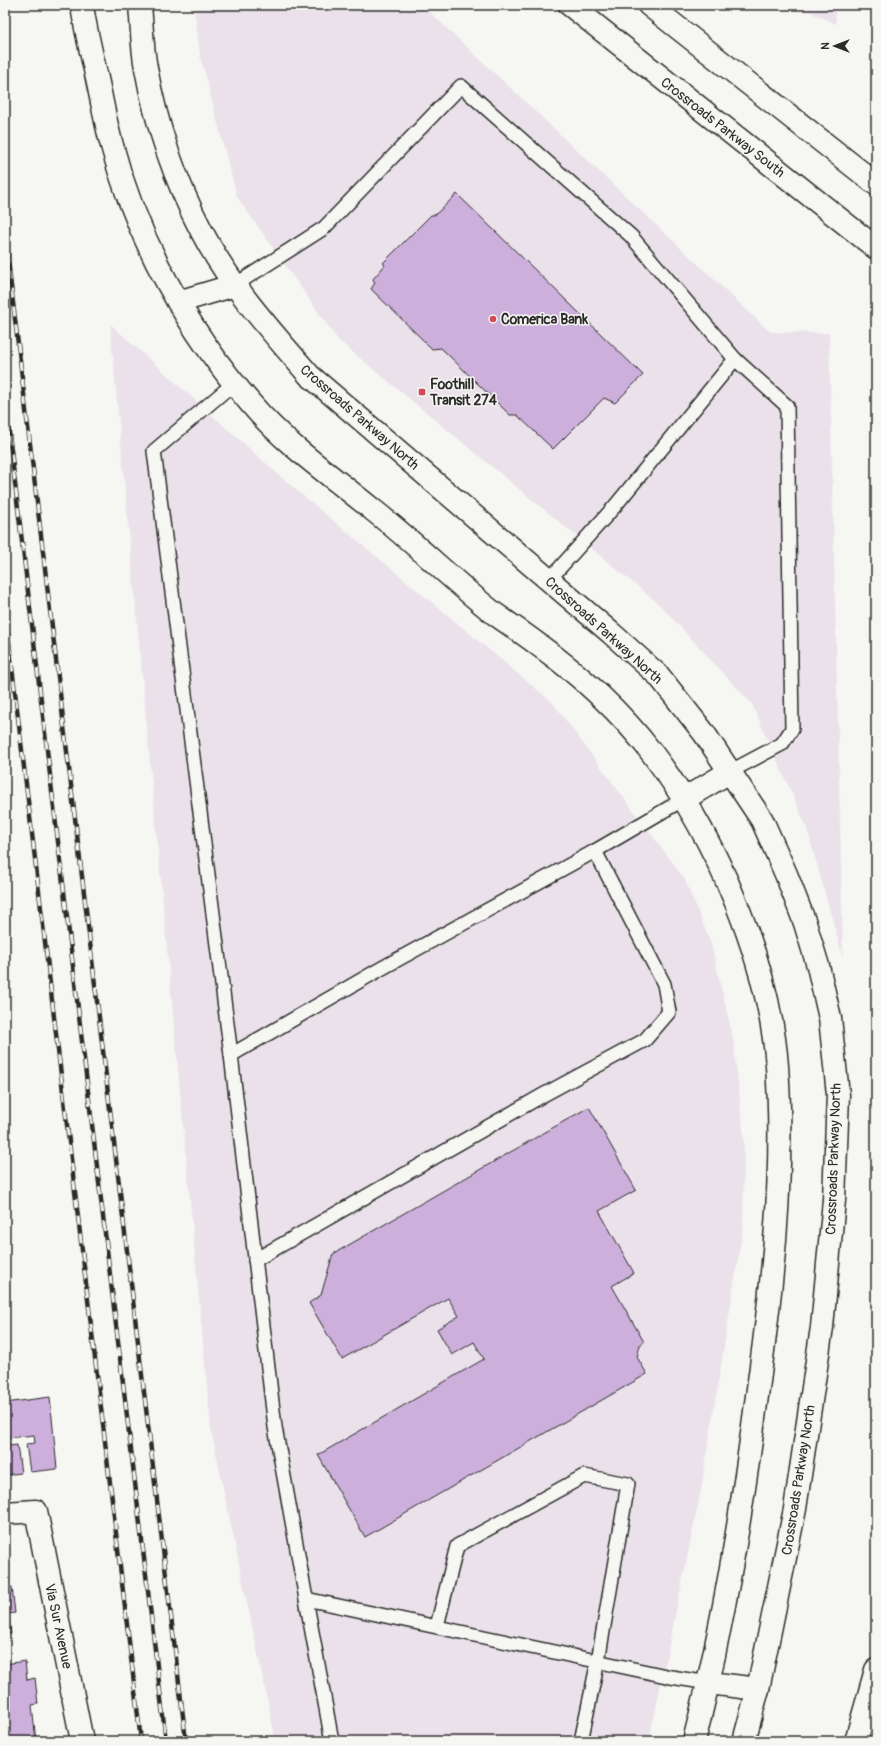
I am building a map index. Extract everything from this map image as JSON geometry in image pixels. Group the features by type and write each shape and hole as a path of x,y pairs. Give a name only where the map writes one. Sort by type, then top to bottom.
{"main road":[{"path":"82,5 111,144 132,206 159,267 187,318 254,408 305,456 376,512 496,615 539,645 582,679 615,710 650,751 684,798 718,861 745,925 764,990 777,1062 779,1130 777,1200 769,1305 746,1479 709,1683 694,1741"},
{"name":"Crossroads Parkway North","path":"140,5 146,68 162,130 173,163 202,232 235,285 268,328 308,375 611,633 658,676 704,733 731,771 762,820 786,874 805,923 818,966 830,1018 838,1095 834,1200 822,1327 796,1509 758,1689 744,1741"},
{"name":"Crossroads Parkway South","path":"570,5 876,248"},
{"path":"649,5 876,184"},
{"path":"178,302 235,285"},
{"path":"684,798 731,771"},
{"name":"Via Sur Avenue","path":"5,1513 36,1511 82,1741"},
{"path":"856,1741 876,1670"},
{"path":"709,1683 758,1689"}],"lane":[{"path":"235,285 324,228 461,86 631,236 735,359 787,406 792,729 782,744 731,771"},
{"path":"549,580 614,506 735,359"},
{"path":"234,383 154,452 231,1055 275,1427 332,1741"},
{"path":"231,1055 595,851 684,798"},
{"path":"255,1260 545,1094 645,1040 669,1012 664,984 595,851"},
{"path":"437,1626 457,1546 584,1476 628,1484 598,1661 580,1741"},
{"path":"306,1599 671,1677 709,1683"}],"shaded area":[{"path":"194,5 422,5 770,332 829,333 843,958 806,825 752,704 659,604 338,340 237,197 200,55"},
{"path":"795,5 835,5 836,24"},
{"path":"110,324 289,484 552,702 684,878 711,944 733,1038 744,1139 743,1228 701,1490 649,1741 276,1741 211,1429"}],"building":[{"name":"Comerica Bank","path":"457,194 643,375 615,403 604,398 553,449 517,415 510,415 441,348 432,349 371,289 375,283 373,279 385,265 383,263 431,215 435,215"},
{"path":"589,1107 636,1190 599,1211 634,1273 612,1286 644,1342 640,1345 637,1357 647,1374 365,1537 318,1455 484,1359 474,1342 452,1355 437,1329 459,1316 448,1298 342,1359 309,1303 321,1295 333,1254"},
{"path":"50,1397 57,1469 30,1472 26,1444 35,1443 34,1435 8,1438 9,1446 17,1445 21,1473 5,1475 5,1403"},
{"path":"12,1587 15,1613 8,1614 11,1634 5,1634 5,1588"},
{"path":"25,1661 27,1680 35,1678 38,1704 32,1705 36,1741 5,1741 5,1664"}],"railway":[{"path":"5,236 186,1741"},
{"path":"5,400 166,1741"},
{"path":"5,609 141,1741"}],"place":[{"name":"Comerica Bank","path":"493,319"},
{"name":"Foothill Transit 274","path":"422,392"}]}
